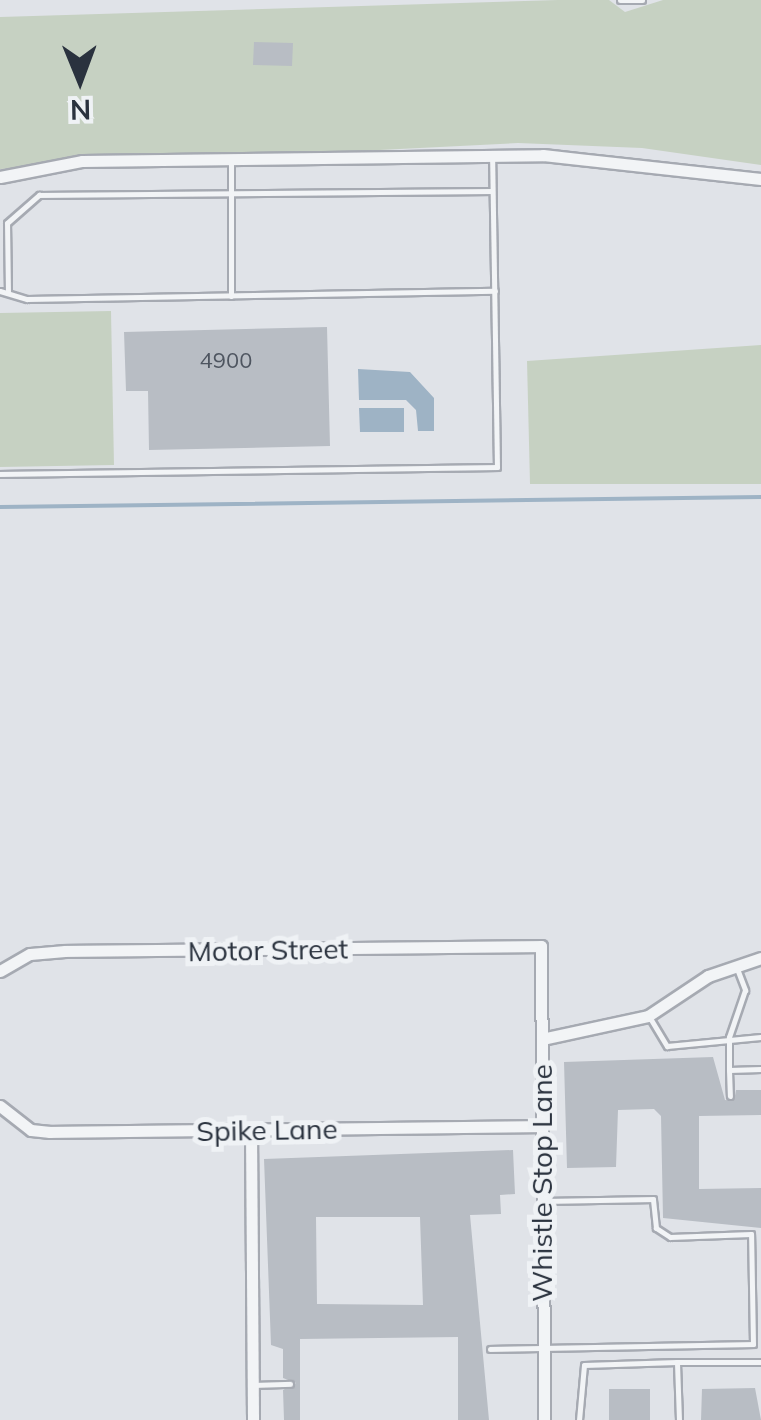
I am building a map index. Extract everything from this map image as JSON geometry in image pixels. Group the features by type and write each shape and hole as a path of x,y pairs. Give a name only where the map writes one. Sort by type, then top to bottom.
{"street":[{"path":"0,177 82,161 604,156 761,179"},
{"name":"Motor Street","path":"0,971 30,954 65,951 541,946"},
{"name":"Whistle Stop Lane","path":"541,946 544,1420"},
{"path":"542,1039 648,1016 735,963 761,958"},
{"name":"Spike Lane","path":"0,1106 31,1130 50,1132 542,1126"},
{"path":"252,1130 252,1420"}],"lane":[{"path":"620,0 642,0"},
{"path":"0,474 496,467 492,156"},
{"path":"231,159 231,296"},
{"path":"492,191 39,195 7,223 4,292 231,296 495,290"},
{"path":"730,1096 728,1037 745,990 735,963"},
{"path":"648,1016 667,1046 761,1036"},
{"path":"729,1070 761,1069"},
{"path":"490,1349 757,1344 751,1234 670,1237 656,1228 653,1199 542,1201"},
{"path":"677,1362 678,1420"},
{"path":"579,1420 584,1365 761,1362"},
{"path":"252,1385 290,1384"}],"green space":[{"path":"609,0 625,12 663,0 761,0 761,165 642,148 518,143 0,169 0,17"},
{"path":"111,311 114,465 0,467 0,313"},
{"path":"761,345 761,484 530,484 527,361"}],"water":[{"path":"358,369 410,372 434,398 434,431 418,431 416,410 406,400 359,400"},
{"path":"359,408 404,408 404,432 360,432"}],"building":[{"path":"254,42 293,43 292,66 253,65"},
{"path":"327,327 330,446 149,450 148,391 126,391 124,332"},
{"path":"713,1057 725,1100 734,1101 736,1090 761,1090 761,1115 699,1116 699,1189 761,1188 761,1228 663,1218 661,1116 654,1109 618,1110 616,1167 567,1168 564,1062"},
{"path":"513,1150 515,1194 500,1195 501,1214 470,1215 489,1420 458,1420 458,1337 300,1339 300,1420 284,1420 283,1390 296,1383 283,1378 283,1349 271,1345 264,1159","holes":["316,1217 420,1217 423,1305 317,1304"]},
{"path":"755,1388 761,1420 701,1420 702,1389"},
{"path":"609,1389 650,1389 650,1420 609,1420"}],"waterway":[{"path":"0,507 761,497"}]}
